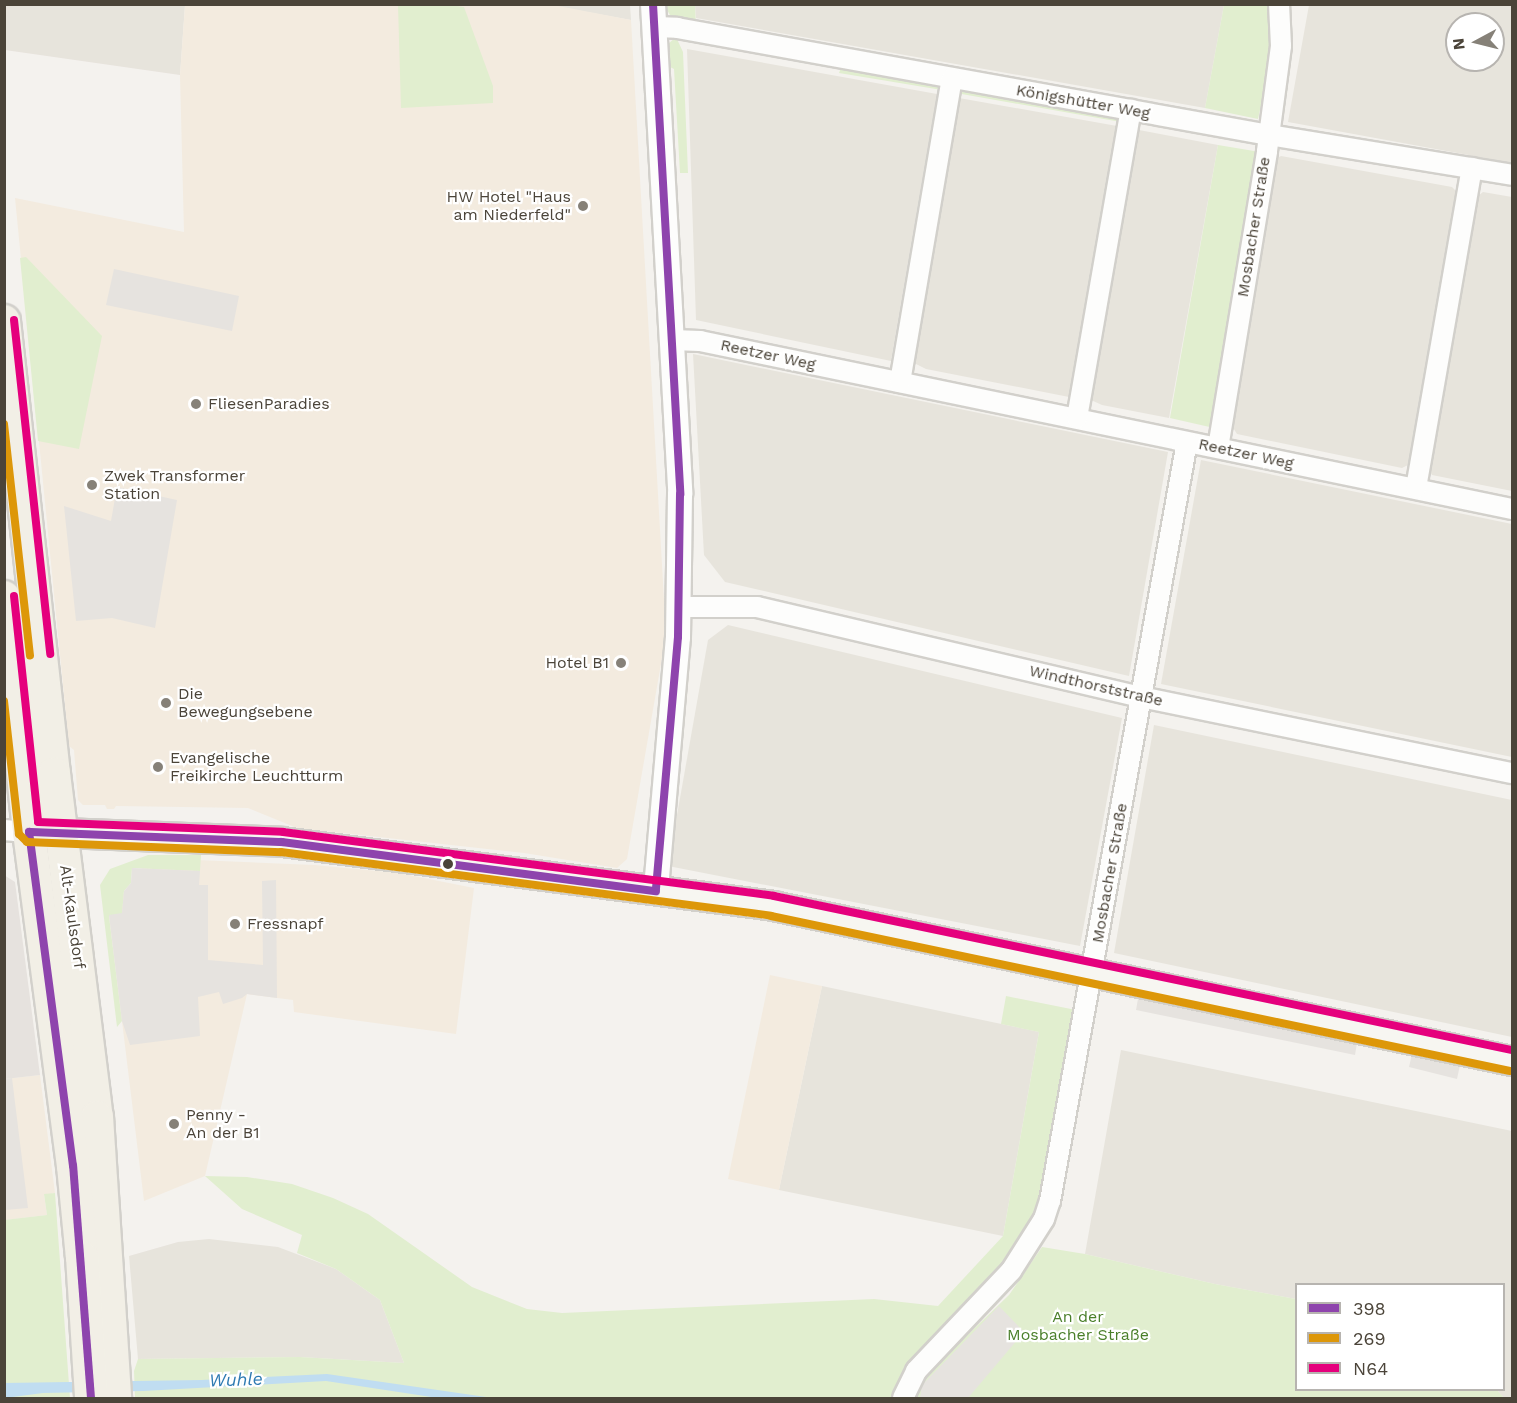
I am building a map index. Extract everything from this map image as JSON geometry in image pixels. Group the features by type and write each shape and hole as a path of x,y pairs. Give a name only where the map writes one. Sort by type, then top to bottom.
{"main road":[{"name":"Alt-Kaulsdorf","path":"4,321 61,834 97,1117 102,1385"},
{"name":"Alt-Kaulsdorf","path":"4,597 17,831 73,1166 102,1385"},
{"path":"17,831 282,842 773,906 1512,1061"}],"street":[{"name":"Mosbacher Straße","path":"1218,448 1269,135 1281,46 1278,4"},
{"name":"Königshütter Weg","path":"654,16 677,28 1269,135 1512,175"},
{"path":"654,16 680,494 679,607 656,891"},
{"path":"900,382 952,78"},
{"path":"1077,418 1131,110"},
{"path":"1416,488 1472,168"},
{"name":"Reetzer Weg","path":"672,340 691,339 1512,509"},
{"name":"Mosbacher Straße","path":"903,1398 916,1371 1011,1271 1044,1219 1055,1181 1187,442"},
{"name":"Windthorststraße","path":"679,607 757,607 1141,697 1512,773"}],"shaded area":[{"path":"548,4 631,20 666,635 627,859 617,868 524,853 297,828 248,808 116,806 114,809 107,809 105,805 83,805 78,800 74,750 69,746 15,198 184,232 180,75 185,5"},
{"path":"4,5 185,5 180,75 5,50"},
{"path":"548,5 630,5 631,20"},
{"path":"695,5 1224,5 1205,108 696,18"},
{"path":"1309,5 1512,5 1512,163 1288,122"},
{"path":"687,49 937,94 891,361 696,320"},
{"path":"959,98 1117,126 1069,397 926,369 912,362"},
{"path":"1139,130 1218,145 1169,418 1102,405 1091,400"},
{"path":"1281,156 1452,187 1456,191 1408,465 1402,468 1237,434 1232,426 1276,159"},
{"path":"1483,192 1512,197 1512,491 1432,475 1429,470 1478,196"},
{"path":"114,269 239,296 232,331 106,305"},
{"path":"693,354 1168,452 1129,676 725,582 704,555"},
{"path":"1201,460 1512,524 1512,757 1161,684"},
{"path":"117,487 177,500 155,628 112,618 76,621 64,506 111,521"},
{"path":"728,625 1122,718 1080,946 668,866 708,640"},
{"path":"1154,725 1512,800 1512,1037 1114,953"},
{"path":"149,858 314,865 399,873 474,888 456,1034 294,1012 293,1000 247,994 205,1176 144,1201 109,915"},
{"path":"132,868 200,871 199,885 208,885 208,960 263,965 262,881 276,880 277,998 247,994 223,1004 219,992 198,997 200,1036 130,1045 122,1021 109,915 122,913 124,891 131,883"},
{"path":"4,875 15,882 40,1075 5,1079"},
{"path":"770,975 822,986 779,1190 728,1179"},
{"path":"822,986 1039,1032 1003,1236 779,1190"},
{"path":"1138,999 1357,1043 1355,1055 1136,1010"},
{"path":"1121,1050 1512,1131 1512,1398 1504,1398 1498,1391 1505,1391 1505,1283 1295,1283 1295,1299 1215,1284 1085,1254"},
{"path":"1412,1054 1460,1065 1457,1079 1409,1067"},
{"path":"40,1075 55,1193 44,1195 47,1215 5,1220 4,1079"},
{"path":"12,1078 28,1208 5,1210 5,1079"},
{"path":"209,1239 278,1247 336,1269 380,1300 404,1363 300,1357 138,1359 129,1256 178,1242"},
{"path":"999,1306 1024,1332 968,1398 920,1398 922,1385"}],"green space":[{"path":"398,5 464,7 493,86 493,103 401,108"},
{"path":"664,5 695,5 696,26 673,20"},
{"path":"1224,5 1271,5 1271,60 1258,119 1205,108"},
{"path":"676,37 683,52 688,173 680,173 674,69 668,66 667,45"},
{"path":"842,65 938,81 942,90 839,73"},
{"path":"962,87 1118,114 1121,122 956,93"},
{"path":"1218,145 1260,152 1214,428 1170,418"},
{"path":"26,257 102,336 79,449 38,441 20,258"},
{"path":"148,855 201,855 200,871 132,868 131,883 124,891 122,914 109,916 122,1021 117,1027 100,885 110,869"},
{"path":"1006,996 1076,1010 1043,1195 1034,1219 1009,1260 903,1371 893,1398 135,1398 134,1371 138,1359 300,1357 404,1363 380,1300 336,1269 297,1253 302,1235 242,1209 205,1176 247,1177 292,1184 333,1198 368,1214 472,1287 527,1309 562,1313 874,1299 938,1306 1003,1236 1039,1032 1001,1024"},
{"path":"55,1193 70,1398 5,1398 4,1220 47,1215 44,1194"},
{"name":"An der Mosbacher Straße","path":"1042,1247 1085,1254 1215,1284 1295,1299 1295,1391 1498,1391 1504,1398 910,1398 924,1369 931,1370 1009,1295"}],"water":[{"name":"Wuhle","path":"327,1374 493,1398 438,1398 326,1381 143,1391 43,1393 5,1398 4,1383 201,1380"}],"transit line":[{"name":"398","path":"653,4 680,494 678,637 656,891"},
{"name":"N64","path":"14,320 50,654"},
{"name":"269","path":"4,424 30,656"},
{"name":"N64","path":"14,596 38,822 283,832 774,896 1512,1050"},
{"name":"269","path":"4,701 19,834 27,842 281,852 771,916 1510,1071"},
{"name":"398","path":"91,1398 73,1166 29,832 282,842 656,891"}],"place":[{"name":"HW Hotel \"Haus am Niederfeld\"","path":"583,206"},
{"name":"FliesenParadies","path":"196,404"},
{"name":"Zwek Transformer Station","path":"92,485"},
{"name":"Hotel B1","path":"621,663"},
{"name":"Die Bewegungsebene","path":"166,703"},
{"name":"Evangelische Freikirche Leuchtturm","path":"158,767"},
{"name":"Fressnapf","path":"235,924"},
{"name":"Penny - An der B1","path":"174,1124"}]}
